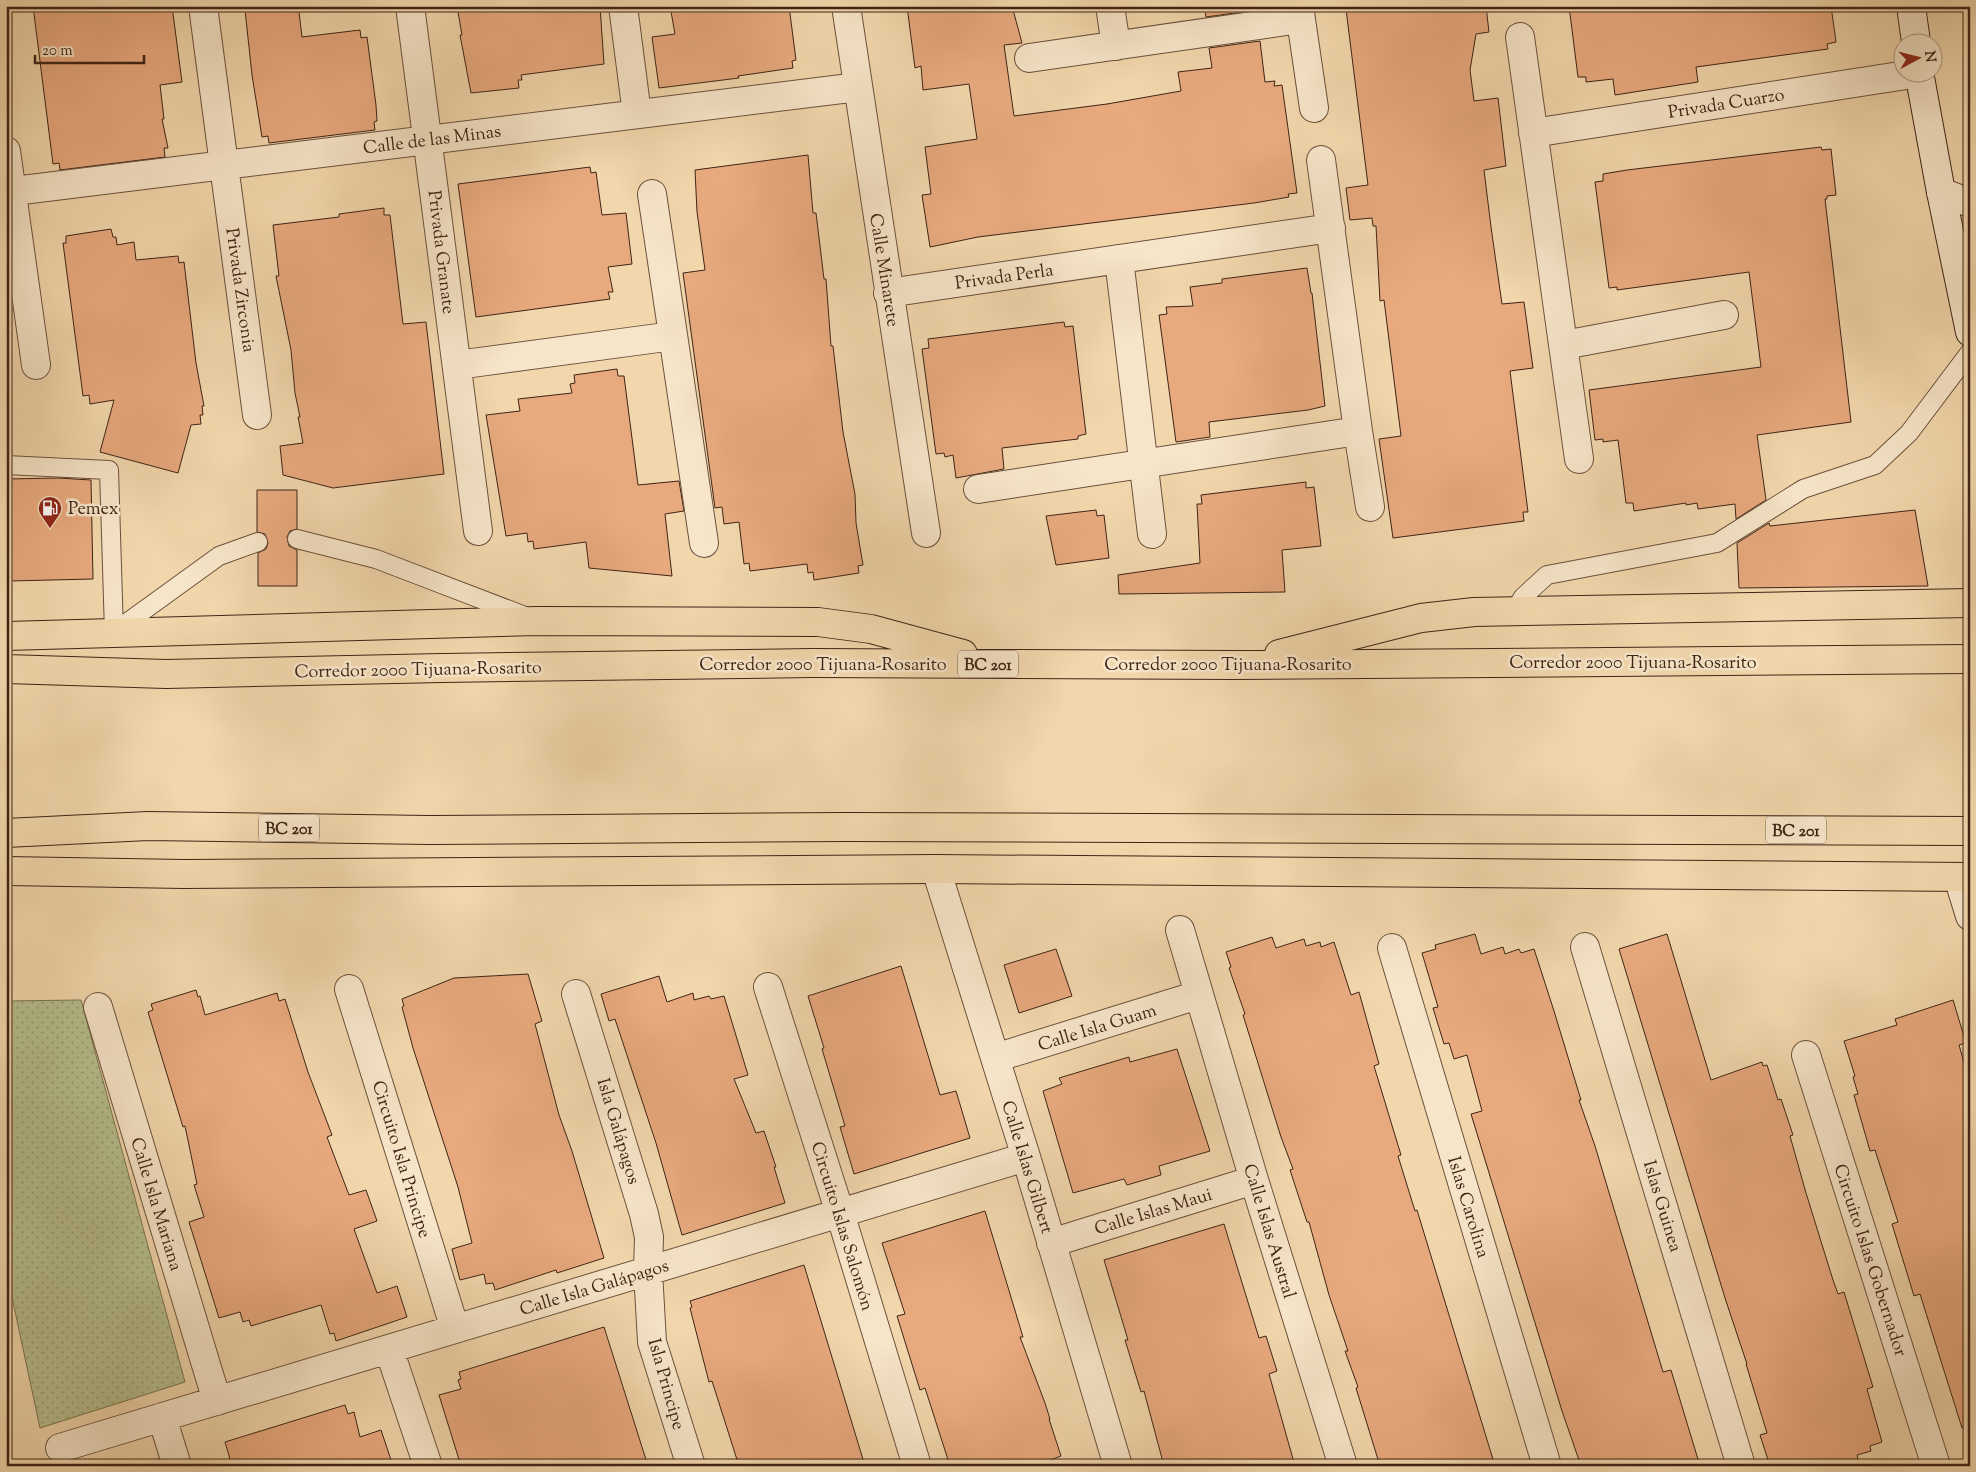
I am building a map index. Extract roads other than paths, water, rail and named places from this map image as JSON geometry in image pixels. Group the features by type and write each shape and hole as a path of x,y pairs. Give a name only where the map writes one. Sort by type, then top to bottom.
{"highway":[{"path":"1237,665 1421,618 1474,612 1970,603"},
{"path":"6,636 537,621 818,622 871,629 998,664"},
{"name":"Corredor 2000 Tijuana-Rosarito","path":"6,669 166,674 812,663 1237,665 1970,659"},
{"path":"6,679 166,674"},
{"path":"6,822 148,826"},
{"name":"BC 201","path":"6,832 148,826 429,830 864,827 1970,831"},
{"path":"6,871 184,874 936,869 1964,877"}],"street":[{"name":"Privada Zirconia","path":"204,6 257,415"},
{"name":"Privada Granate","path":"410,6 478,531"},
{"path":"623,6 636,114"},
{"name":"Calle Minarete","path":"846,6 888,293 926,533"},
{"path":"1110,6 1116,46"},
{"path":"1911,6 1915,32"},
{"path":"1029,58 1116,46 1299,13 1314,108"},
{"path":"1520,37 1579,459"},
{"name":"Privada Cuarzo","path":"1533,133 1894,76"},
{"path":"1921,82 1970,332"},
{"name":"Calle de las Minas","path":"9,192 858,87"},
{"path":"6,151 9,192 36,365"},
{"path":"1321,160 1370,507"},
{"path":"1941,192 1970,203"},
{"path":"652,194 704,543"},
{"name":"Privada Perla","path":"888,293 1331,228"},
{"path":"1119,259 1152,534"},
{"path":"1564,346 1724,316"},
{"path":"457,365 673,336"},
{"path":"978,489 1358,431"},
{"name":"Calle Islas Gilbert","path":"936,869 1026,1157 1118,1466"},
{"path":"1964,877 1970,916"},
{"name":"Calle Islas Austral","path":"1180,930 1254,1180 1343,1466"},
{"name":"Islas Guinea","path":"1585,947 1741,1466"},
{"name":"Islas Carolina","path":"1392,948 1547,1466"},
{"name":"Circuito Islas Salomón","path":"768,987 840,1213 917,1466"},
{"name":"Circuito Isla Principe","path":"349,989 455,1329"},
{"name":"Isla Galápagos","path":"576,994 644,1214 649,1237 648,1271"},
{"name":"Calle Isla Guam","path":"995,1058 1198,995"},
{"name":"Calle Isla Mariana","path":"98,1007 216,1401"},
{"name":"Circuito Islas Gobernador","path":"1806,1055 1936,1466"},
{"name":"Calle Isla Galápagos","path":"60,1448 1026,1157"},
{"name":"Calle Islas Maui","path":"1051,1243 1254,1180"},
{"name":"Isla Principe","path":"648,1271 652,1342 691,1466"},
{"path":"389,1349 428,1466"},
{"path":"162,1417 177,1466"}],"lane":[{"path":"1514,612 1523,597 1547,575 1717,543 1803,489 1875,465 1909,433 1970,352"},
{"path":"6,465 109,470 114,632"},
{"path":"297,539 376,559 537,621"},
{"path":"114,632 219,556 258,542"}],"place":[{"name":"Pemex","path":"50,529"}]}
